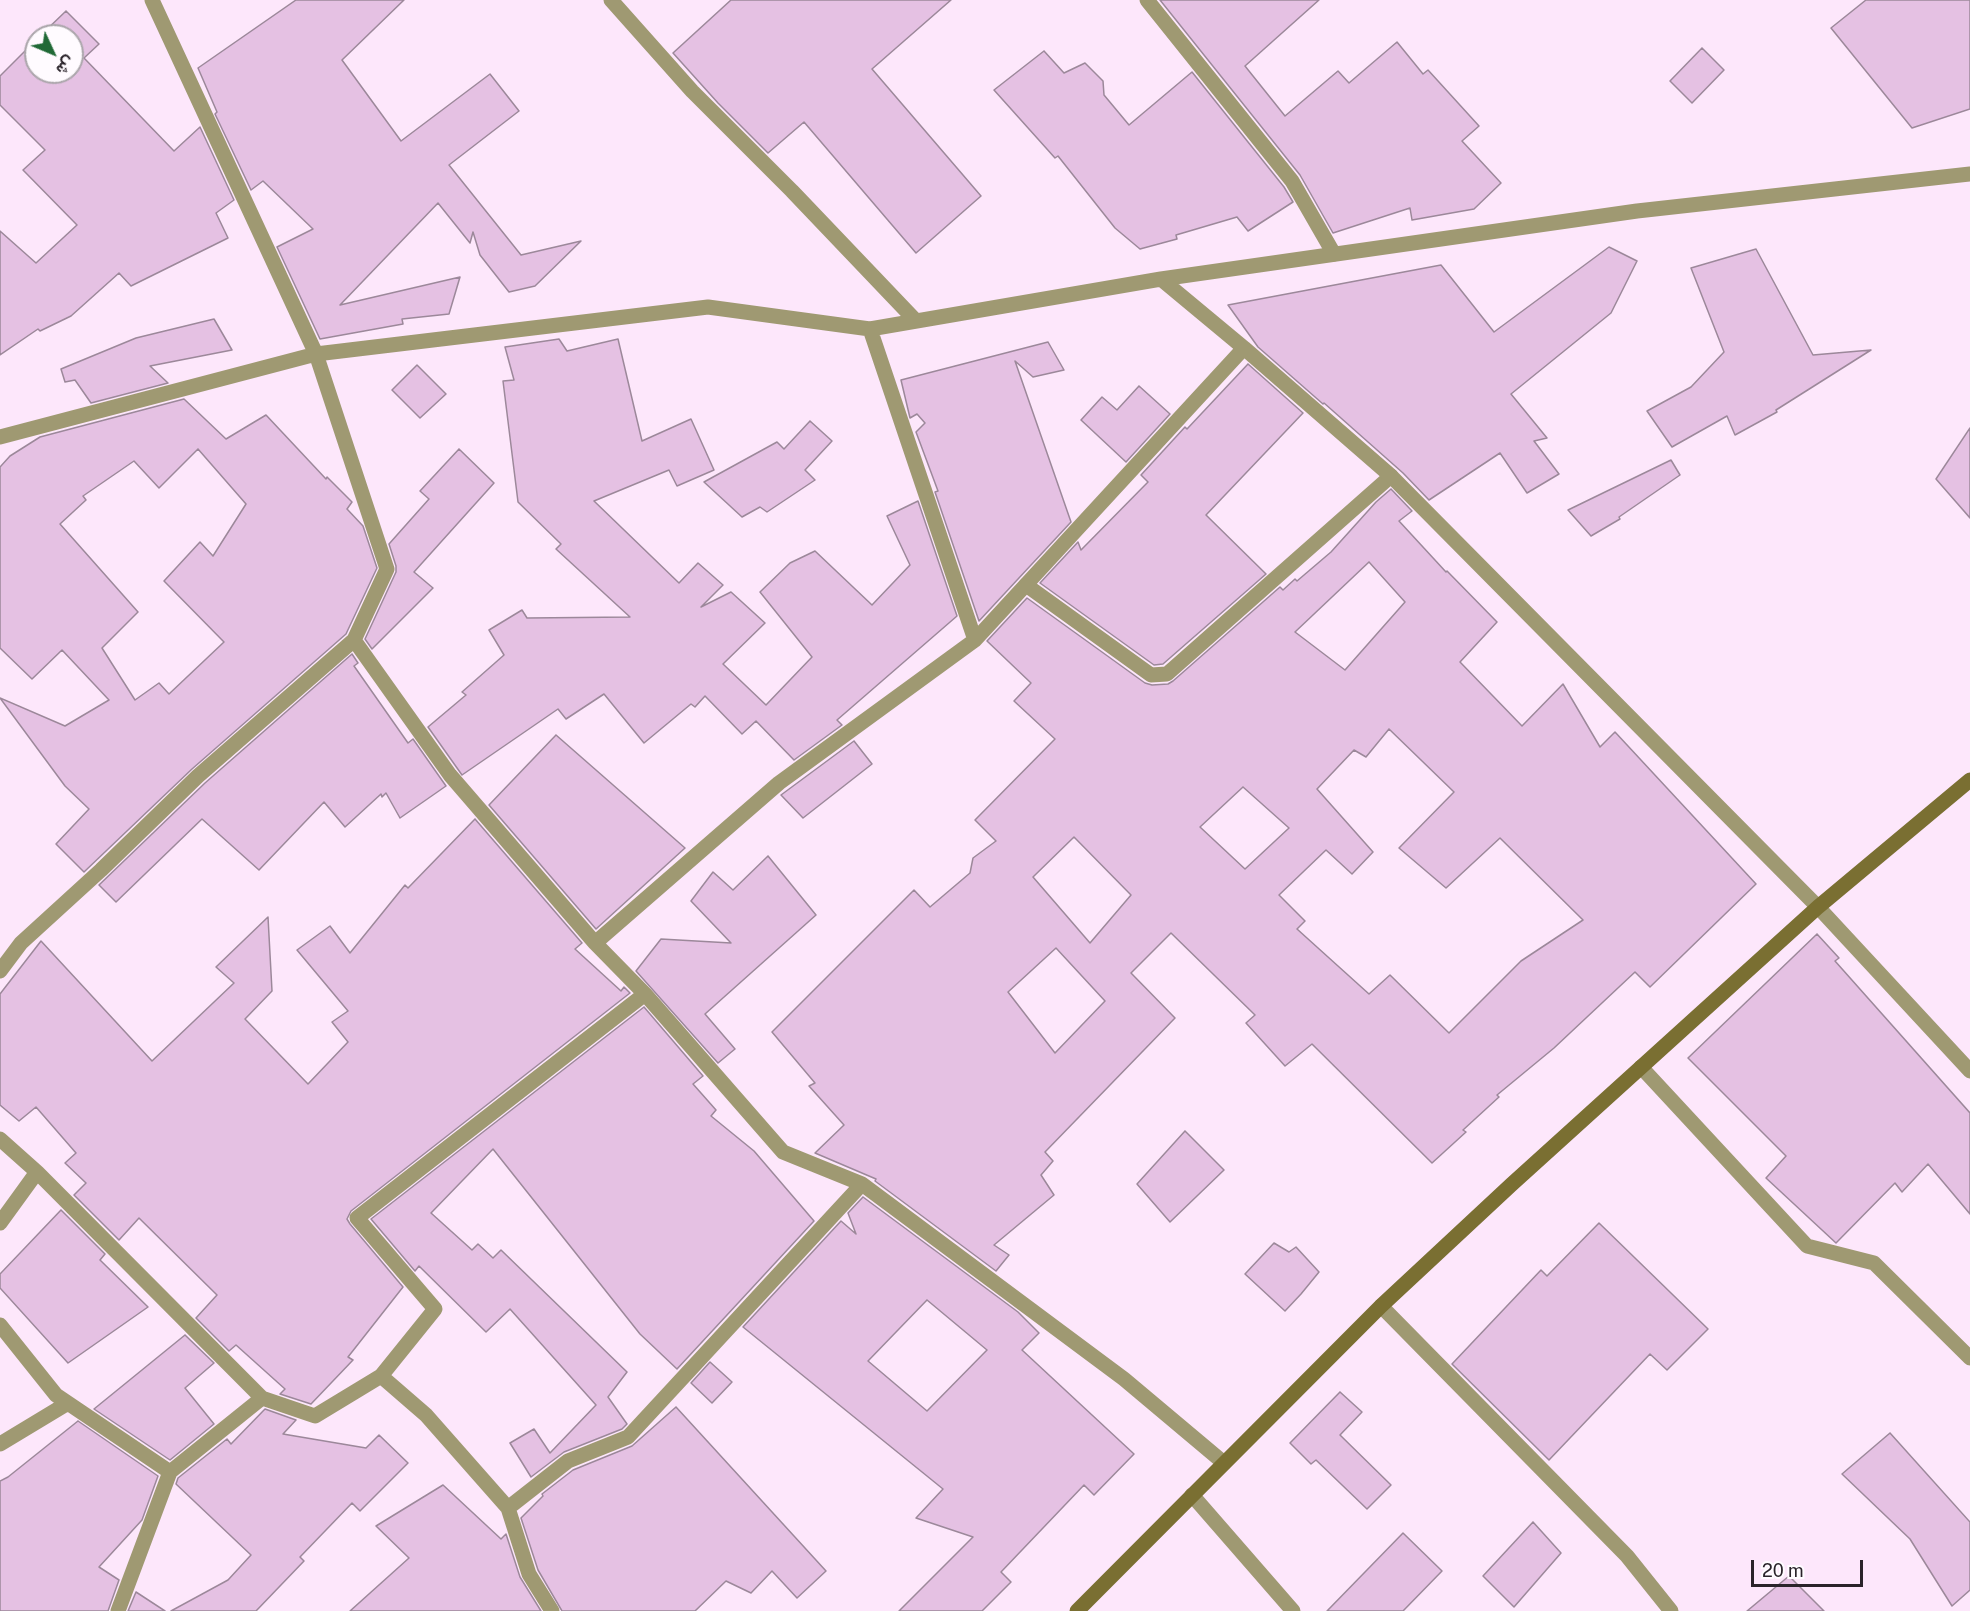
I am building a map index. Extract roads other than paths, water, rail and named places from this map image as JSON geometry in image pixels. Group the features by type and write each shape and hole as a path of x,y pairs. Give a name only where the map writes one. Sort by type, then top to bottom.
{"main road":[{"path":"1077,1611 1381,1306 1818,907 1970,780"}],"street":[{"path":"0,971 21,943 101,870 198,776 354,640 387,568 316,354 152,0"},
{"path":"610,0 692,91 792,191 916,321"},
{"path":"1147,0 1292,181 1334,254"},
{"path":"0,437 316,354 708,307 870,329 1161,279 1637,211 1970,174"},
{"path":"1161,279 1391,476 1818,907 1970,1071"},
{"path":"870,329 975,640"},
{"path":"595,943 779,783 975,640 1244,348"},
{"path":"1026,585 1151,675 1167,674 1391,476"},
{"path":"354,640 450,775 595,943 645,994 783,1152 862,1184 1124,1379 1224,1463"},
{"path":"0,1139 37,1172 262,1398 315,1416 381,1376 435,1309 357,1218 645,994"},
{"path":"1641,1067 1808,1246 1874,1263 1970,1358"},
{"path":"0,1223 37,1172"},
{"path":"508,1508 568,1461 627,1437 862,1184"},
{"path":"1381,1306 1628,1556 1671,1611"},
{"path":"0,1325 56,1395 170,1472"},
{"path":"381,1376 426,1415 508,1508 530,1574 552,1611"},
{"path":"118,1611 170,1472 262,1398"},
{"path":"0,1444 68,1403"},
{"path":"1192,1496 1293,1611"}]}
